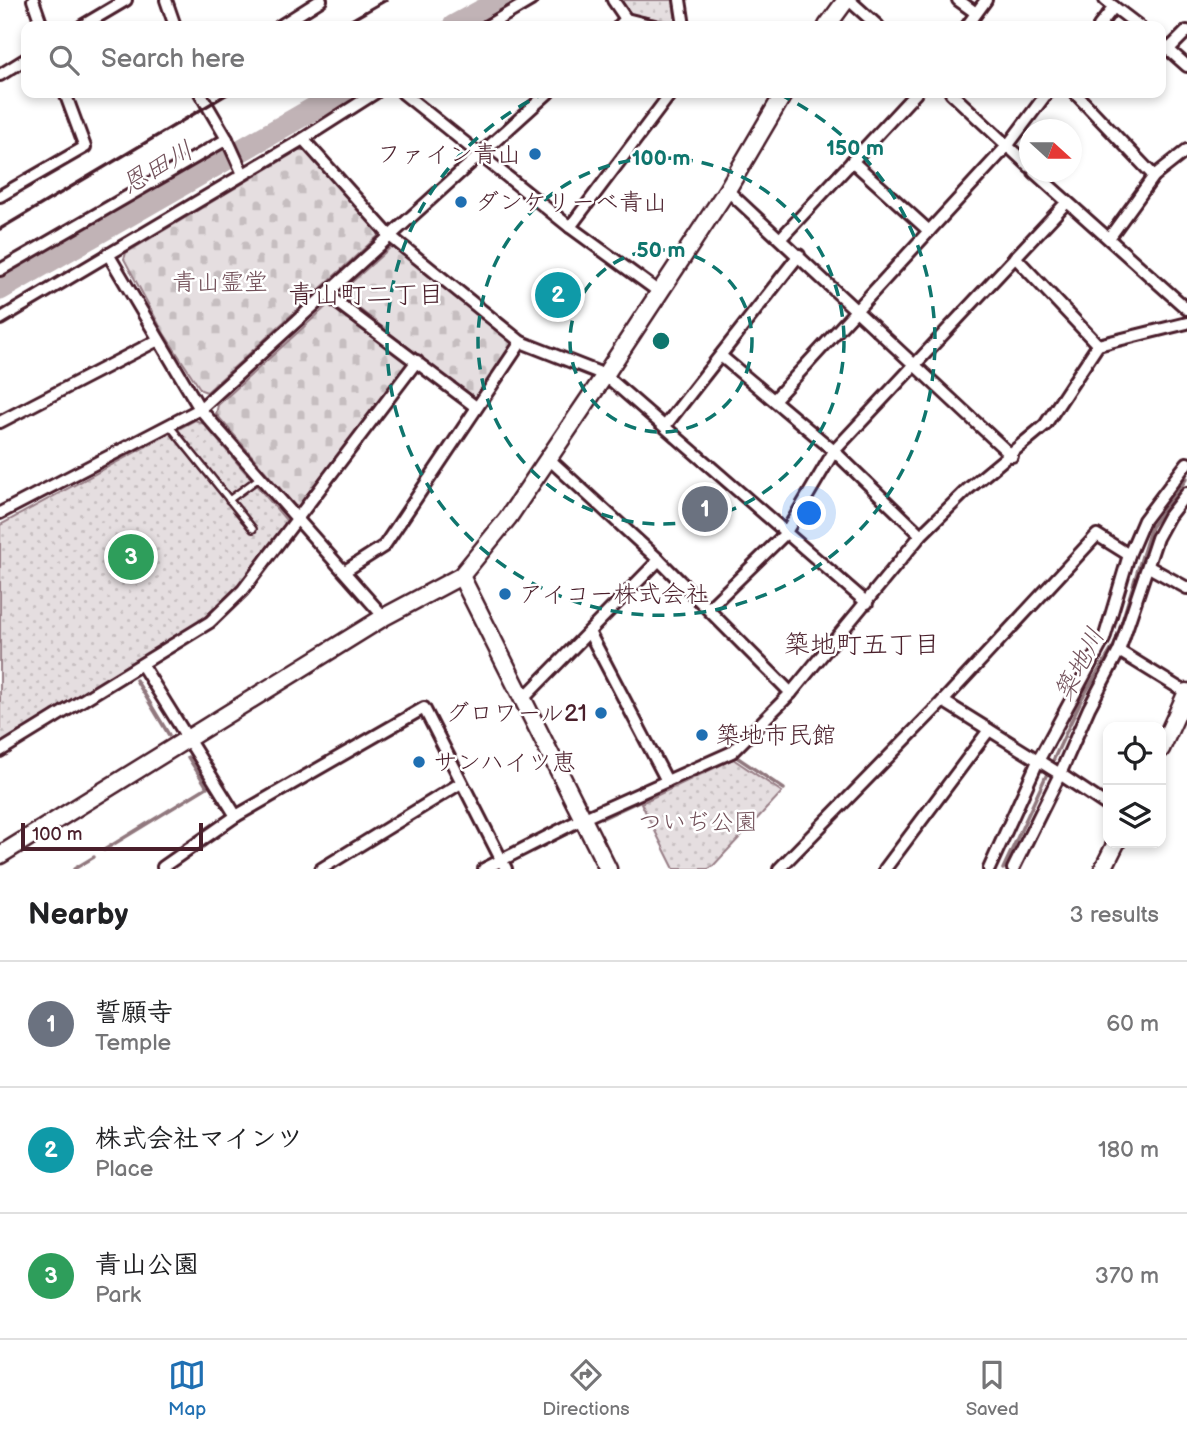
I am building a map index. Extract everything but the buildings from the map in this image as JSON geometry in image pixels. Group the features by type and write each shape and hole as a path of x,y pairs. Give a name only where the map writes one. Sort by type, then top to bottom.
{"street":[{"path":"33,0 40,21"},
{"path":"90,21 126,0"},
{"path":"166,0 173,21"},
{"path":"288,21 321,0"},
{"path":"495,21 531,0"},
{"path":"613,0 622,21"},
{"path":"680,0 683,21"},
{"path":"831,21 848,0 872,21"},
{"path":"958,0 976,13"},
{"path":"970,21 986,0"},
{"path":"1102,21 1110,4 1132,21"},
{"path":"1166,45 1187,31"},
{"path":"1166,47 1187,66"},
{"path":"0,75 21,62"},
{"path":"0,196 85,148 67,98"},
{"path":"203,98 227,139 243,174"},
{"path":"0,319 367,98"},
{"path":"409,98 570,227 659,292"},
{"path":"0,513 200,409 543,98"},
{"path":"570,227 666,98"},
{"path":"0,855 384,617 461,576 508,518 606,375 727,190 781,98"},
{"path":"781,238 911,98"},
{"path":"956,98 1019,156"},
{"path":"774,400 1007,145 1043,98"},
{"path":"1080,98 1154,176"},
{"path":"0,270 227,139"},
{"path":"303,139 390,236 521,342 606,375 867,603"},
{"path":"1109,238 1154,176 1187,150"},
{"path":"852,161 929,231"},
{"path":"1044,182 1187,309"},
{"path":"727,190 1012,456"},
{"path":"709,608 785,534 834,451 1066,203"},
{"path":"108,254 200,409 384,617"},
{"path":"665,426 799,256"},
{"path":"1015,257 1098,345"},
{"path":"326,294 476,407"},
{"path":"484,869 504,864 582,819 732,752 791,693 921,535 968,489 1012,456 1045,425 1098,345 1187,323"},
{"path":"0,422 158,340"},
{"path":"345,570 384,546 521,342"},
{"path":"721,356 834,451 921,535"},
{"path":"0,751 209,622 243,590 417,361"},
{"path":"548,459 709,608 791,693"},
{"path":"989,869 1104,639 1129,555 1144,520 1187,463"},
{"path":"1013,869 1119,651 1157,538 1169,516 1187,493"},
{"path":"779,869 943,701 1097,535 1129,555"},
{"path":"522,700 659,560"},
{"path":"1149,567 1187,589"},
{"path":"461,576 608,869"},
{"path":"589,632 667,781"},
{"path":"1119,651 1187,693 1166,738"},
{"path":"142,665 236,816"},
{"path":"943,701 1103,803"},
{"path":"164,869 163,867 236,816 424,708 504,864"},
{"path":"885,869 989,730"},
{"path":"321,869 461,783"},
{"path":"1103,869 1114,848"}],"lane":[{"path":"169,425 253,529"},
{"path":"229,499 259,478"}],"green space":[{"path":"621,0 673,0 676,21 666,21 631,14"},
{"name":"青山霊堂","path":"299,150 307,150 379,230 378,236 207,392 201,390 163,332 124,259 126,253"},
{"path":"391,247 397,248 512,339 514,346 478,398 473,398 344,297 343,290"},
{"name":"青山霊堂","path":"329,304 333,304 406,359 408,365 300,506 295,506 216,414 218,405"},
{"path":"195,420 204,424 286,520 283,529 240,585 196,625 0,744 0,525"},
{"name":"ついぢ公園","path":"733,759 782,792 713,866 708,869 674,869 641,803"}],"waterway":[{"name":"恩田川","path":"463,21 502,0"},
{"name":"恩田川","path":"0,289 332,98"},
{"name":"築地川","path":"1003,869 1082,698 1115,644 1151,527 1187,478"},
{"path":"136,680 169,735"},
{"path":"603,818 735,756 784,789"},
{"path":"104,850 207,787 188,757"},
{"path":"524,854 575,830"},
{"path":"74,869 94,857"}],"railway":[{"path":"350,21 386,0"},
{"path":"0,229 221,98"}],"place":[{"name":"ファイン青山","path":"535,154"},
{"name":"ダンケリーベ青山","path":"461,202"},
{"name":"株式会社マインツ","path":"558,295"},
{"name":"誓願寺","path":"705,509"},
{"name":"青山公園","path":"131,557"},
{"name":"アイコー株式会社","path":"505,594"},
{"name":"グロワール21","path":"601,713"},
{"name":"築地市民館","path":"702,735"},
{"name":"サンハイツ恵","path":"419,762"}],"district":[{"name":"青山町二丁目","path":"366,294"},
{"name":"築地町五丁目","path":"862,644"}]}
